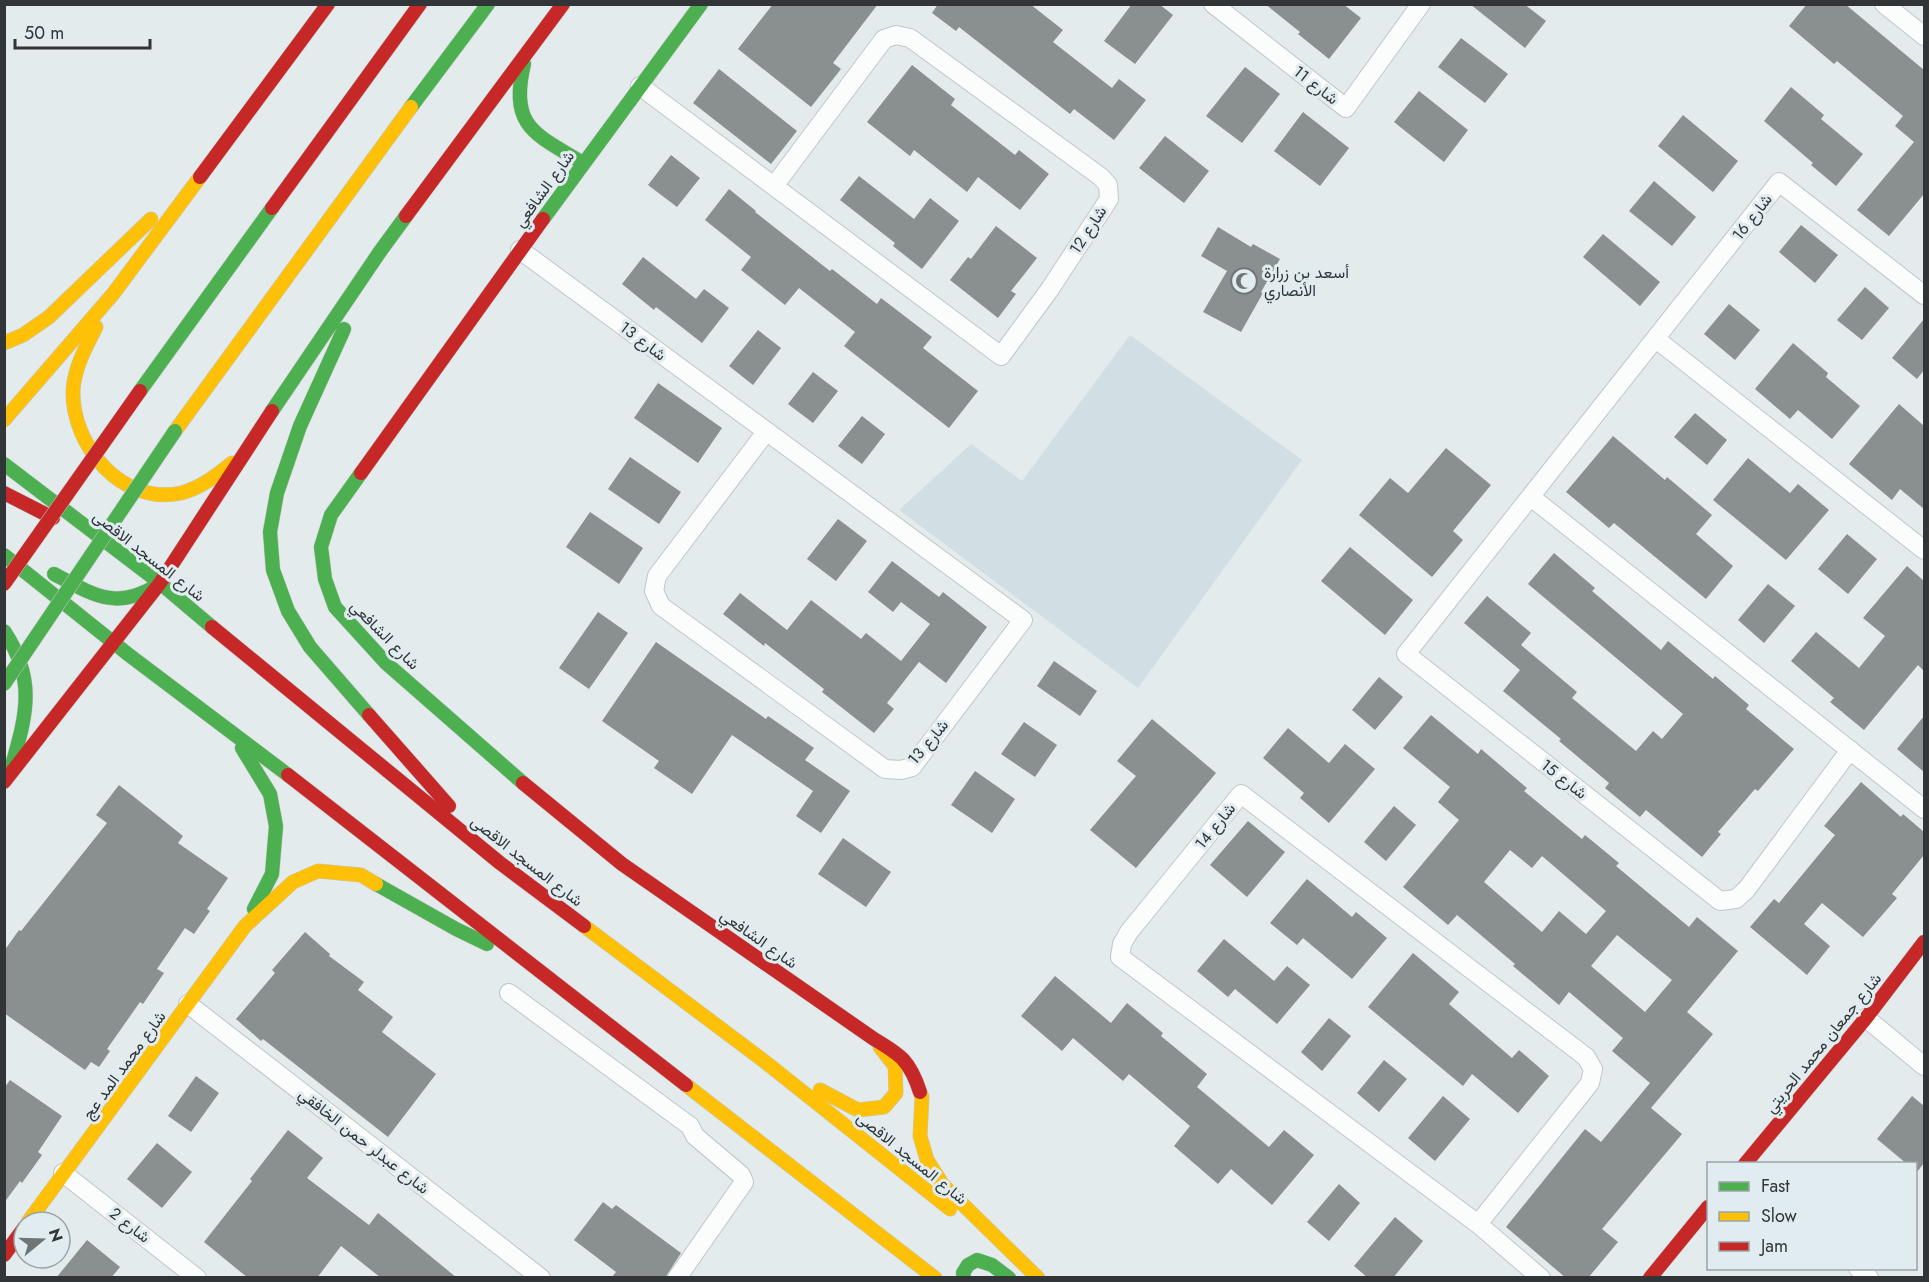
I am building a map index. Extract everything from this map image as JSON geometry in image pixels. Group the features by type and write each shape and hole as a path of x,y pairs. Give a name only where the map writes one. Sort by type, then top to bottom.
{"main road":[{"path":"4,420 112,294 328,4"},
{"path":"4,584 140,391 420,4"},
{"path":"4,684 176,431 488,4"},
{"path":"6,780 160,583 242,456 380,253 563,4"},
{"name":"شارع الشافعي","path":"701,4 520,250 331,515 321,546 325,579 335,607 386,663 548,805 622,864 873,1039 901,1055 915,1074 922,1097 920,1136 927,1160 943,1185 1037,1278"},
{"path":"527,55 519,79 518,99 523,119 534,132 583,163"},
{"path":"4,344 36,327 57,310 210,161"},
{"path":"380,253 326,368 285,466 271,519 270,547 273,570 288,611 310,647 500,863"},
{"path":"112,294 86,348 74,384 73,403 76,423 83,440 95,458 111,473 136,489 167,495 202,485 242,456"},
{"name":"شارع المسجد الاقصى","path":"4,464 160,583 500,863 764,1061 1037,1278"},
{"path":"4,493 118,553"},
{"path":"4,548 91,593 108,599 123,600 136,597 160,583"},
{"path":"4,555 114,643 233,735 316,795 935,1278"},
{"path":"4,631 21,656 27,692 22,728 6,780"},
{"name":"شارع محمد المد عج","path":"37,1210 111,1112 245,926 272,874 276,826 270,794 233,735"},
{"name":"شارع محمد المد عج","path":"245,926 293,882 318,871 361,875 456,929 530,964"},
{"name":"شارع جمعان محمد الحريتي","path":"1747,1162 1866,1018 1924,942"},
{"name":"شارع الشافعي","path":"764,1061 858,1110 884,1107 896,1093 895,1066 873,1039"},
{"path":"1650,1278 1707,1208"},
{"path":"964,1278 963,1273 968,1266 977,1260 992,1265 1009,1278"}],"street":[{"name":"شارع 11","path":"1213,4 1347,108 1421,4"},
{"path":"1884,4 1924,36"},
{"name":"شارع 12","path":"640,86 1001,356 1050,289 1108,199 1108,185 1101,177 910,38 896,35 884,39 774,186"},
{"name":"شارع 16","path":"1603,406 1779,182 1924,295"},
{"name":"شارع 13","path":"520,250 1023,620 912,767 901,770 885,769 661,606 654,591 657,576 766,432"},
{"path":"1656,339 1924,550"},
{"name":"شارع 15","path":"1603,406 1406,654 1720,901 1736,899 1746,890 1850,750"},
{"path":"1531,497 1924,809"},
{"name":"شارع 14","path":"1478,1224 1590,1083 1593,1069 1586,1057 1241,794 1129,932 1122,944 1120,957 1478,1224 1541,1278"},
{"path":"508,993 690,1126 695,1136 741,1175 744,1182 677,1278"},
{"name":"شارع عبدلر حمن الخافقي","path":"188,1004 541,1278"},
{"path":"1866,1018 1924,1066"},
{"path":"690,1126 701,1097"},
{"name":"شارع 2","path":"63,1173 197,1278"}],"shaded area":[{"path":"1130,335 1302,460 1138,688 899,510 971,444 1022,481"}],"building":[{"path":"773,4 878,4 833,63 841,69 811,107 738,49"},
{"path":"938,4 1030,4 1063,30 1053,42 1112,88 1119,79 1146,100 1114,140 1074,109 1070,114 959,27 956,31 932,13"},
{"path":"1132,4 1159,4 1173,15 1135,64 1104,41"},
{"path":"1265,4 1343,4 1361,18 1329,59"},
{"path":"1470,4 1524,4 1546,21 1525,48"},
{"path":"1807,4 1845,4 1924,70 1924,194 1889,236 1857,210 1914,142 1895,126 1903,116 1837,61 1834,64 1789,26"},
{"path":"1461,38 1508,74 1485,103 1438,67"},
{"path":"912,65 955,99 951,105 1015,155 1019,150 1049,174 1020,210 978,177 967,192 914,150 910,156 867,122"},
{"path":"1245,67 1280,94 1242,143 1206,116"},
{"path":"719,69 797,131 771,164 693,103"},
{"path":"1791,87 1824,115 1821,119 1863,154 1836,186 1764,121"},
{"path":"1419,91 1468,130 1444,162 1394,122"},
{"path":"1303,112 1349,148 1320,186 1274,151"},
{"path":"1683,115 1738,161 1713,192 1658,146"},
{"path":"1165,136 1209,171 1184,203 1139,168"},
{"path":"671,155 700,178 677,207 648,185"},
{"path":"859,176 914,219 930,198 959,221 922,269 893,246 895,243 840,200"},
{"path":"1654,181 1696,217 1672,246 1629,211"},
{"path":"729,189 830,271 832,269 877,304 881,298 932,337 923,348 978,391 949,428 844,346 855,332 799,288 785,305 741,270 751,257 705,220"},
{"path":"1801,225 1838,255 1815,283 1779,252"},
{"path":"996,226 1037,258 1011,291 1016,294 998,318 950,280 968,257 971,259"},
{"name":"أسعد بن زرارة الأنصاري","path":"1218,227 1251,247 1253,244 1280,259 1241,332 1203,312 1227,271 1201,256"},
{"path":"1603,234 1660,282 1640,306 1583,257"},
{"path":"643,257 696,299 704,289 729,308 702,343 656,307 654,310 622,284"},
{"path":"1865,287 1889,308 1862,340 1837,320"},
{"path":"1729,304 1760,330 1735,360 1704,334"},
{"path":"1924,319 1924,370 1917,379 1892,358"},
{"path":"758,330 781,348 753,385 729,366"},
{"path":"1793,343 1828,373 1826,377 1860,406 1832,439 1798,410 1790,419 1755,389"},
{"path":"813,372 838,391 813,423 788,404"},
{"path":"658,383 722,428 698,463 634,418"},
{"path":"1899,404 1924,426 1924,509 1900,489 1892,500 1849,464"},
{"path":"1695,413 1727,440 1707,465 1674,437"},
{"path":"862,416 885,434 862,464 838,446"},
{"path":"1613,436 1665,480 1667,477 1712,515 1696,534 1733,566 1706,599 1614,523 1609,528 1566,492"},
{"path":"1446,448 1491,485 1453,531 1463,540 1432,577 1359,515 1390,478 1408,493"},
{"path":"630,457 681,492 659,524 608,489"},
{"path":"1748,458 1790,493 1798,484 1829,510 1786,560 1713,500"},
{"path":"590,512 643,548 619,584 566,547"},
{"path":"838,519 867,541 836,581 807,559"},
{"path":"1847,534 1877,559 1848,594 1818,569"},
{"path":"1350,547 1413,600 1385,635 1321,581"},
{"path":"1554,553 1595,588 1592,591 1661,650 1668,641 1713,679 1715,676 1749,705 1746,709 1794,749 1758,791 1755,789 1718,832 1721,834 1702,857 1646,810 1640,817 1605,788 1609,783 1503,691 1520,670 1464,623 1487,596 1531,633 1521,645 1577,692 1572,698 1636,751 1653,731 1662,739 1683,714 1528,584"},
{"path":"892,561 939,597 943,592 987,627 946,683 919,662 887,703 894,709 874,733 822,692 824,689 723,614 740,593 787,630 811,600 861,639 866,633 901,661 930,624 901,602 893,612 868,592"},
{"path":"1907,566 1924,581 1924,671 1918,665 1864,730 1830,702 1834,698 1791,661 1816,632 1859,668 1885,636 1863,618"},
{"path":"1768,584 1795,606 1764,643 1738,620"},
{"path":"598,612 628,633 589,689 559,668"},
{"path":"656,642 766,719 768,716 814,748 805,760 850,791 821,833 796,816 813,791 732,735 692,794 654,768 659,761 602,721"},
{"path":"1054,661 1097,691 1080,716 1037,686"},
{"path":"1379,677 1403,697 1375,730 1352,710"},
{"path":"1431,715 1478,754 1481,749 1527,788 1524,791 1582,839 1585,835 1619,863 1616,866 1689,927 1697,917 1738,951 1687,1012 1713,1034 1651,1108 1682,1134 1602,1229 1618,1242 1588,1278 1566,1278 1506,1227 1585,1129 1601,1142 1650,1083 1612,1051 1623,1038 1569,992 1559,1005 1457,915 1448,925 1403,887 1459,820 1438,802 1450,787 1403,748","holes":["1510,850 1532,868 1542,856 1606,911 1586,934 1559,911 1542,932 1484,882","1617,935 1672,980 1645,1012 1591,966"]},
{"path":"1924,716 1924,772 1897,749"},
{"path":"1152,719 1216,773 1136,868 1090,830 1136,776 1117,761"},
{"path":"1024,722 1057,745 1035,777 1001,754"},
{"path":"1288,728 1329,763 1345,744 1375,769 1329,823 1300,798 1304,793 1263,758"},
{"path":"975,771 1015,799 992,833 951,805"},
{"path":"1861,782 1901,817 1903,814 1924,832 1924,855 1892,894 1897,898 1863,937 1822,903 1804,924 1830,946 1807,975 1750,927 1774,899 1779,903 1835,835 1824,826"},
{"path":"119,785 183,836 178,843 228,878 207,909 210,911 194,934 185,928 157,969 164,973 143,1004 140,1002 107,1049 110,1051 99,1067 91,1062 85,1070 4,1013 4,951 107,823 96,815"},
{"path":"1394,806 1416,825 1386,861 1364,842"},
{"path":"1248,821 1285,852 1247,897 1210,865"},
{"path":"843,838 891,872 866,907 818,874"},
{"path":"1307,879 1352,917 1356,912 1387,938 1352,979 1303,938 1297,945 1270,923"},
{"path":"305,932 330,954 329,956 364,982 358,990 393,1017 382,1032 436,1074 388,1137 263,1039 261,1041 236,1019 275,973 272,970"},
{"path":"1224,939 1274,981 1287,966 1310,985 1277,1024 1235,989 1228,997 1197,971"},
{"path":"1413,953 1459,992 1449,1004 1512,1058 1519,1050 1549,1076 1518,1113 1472,1074 1463,1086 1368,1007"},
{"path":"1055,976 1111,1023 1127,1003 1163,1033 1161,1036 1207,1074 1197,1087 1269,1147 1284,1130 1314,1155 1272,1205 1231,1169 1218,1184 1174,1146 1190,1126 1129,1074 1123,1081 1073,1038 1062,1051 1021,1016"},
{"path":"1329,1018 1351,1036 1322,1071 1301,1052"},
{"path":"1384,1060 1407,1079 1379,1112 1357,1093"},
{"path":"196,1076 219,1093 191,1132 168,1116"},
{"path":"10,1080 62,1116 38,1152 42,1155 4,1203 4,1088"},
{"path":"1443,1096 1470,1119 1435,1161 1408,1138"},
{"path":"1912,1096 1924,1106 1924,1163 1917,1172 1917,1162 1905,1162 1877,1139"},
{"path":"288,1130 323,1158 307,1178 369,1225 378,1213 457,1278 381,1278 341,1246 317,1278 248,1278 204,1242 252,1181 250,1179"},
{"path":"157,1143 192,1172 162,1208 127,1179"},
{"path":"1339,1184 1360,1203 1329,1241 1307,1222"},
{"path":"603,1202 612,1209 616,1205 681,1253 665,1278 611,1278 616,1272 574,1240"},
{"path":"1395,1217 1423,1241 1393,1278 1368,1278 1354,1266"},
{"path":"87,1240 120,1267 111,1278 56,1278 63,1270 72,1270 72,1258"}],"traffic: fast":[{"path":"411,107 488,4"},
{"path":"543,219 701,4"},
{"path":"524,64 520,85 523,115 539,136 583,163"},
{"path":"140,391 272,208"},
{"path":"272,411 406,216"},
{"path":"344,329 300,426 277,493 270,532 273,570 288,611 310,647 369,715"},
{"path":"4,684 175,431"},
{"path":"4,464 160,583 212,627"},
{"path":"361,473 331,515 321,547 325,579 335,607 386,663 523,783"},
{"path":"4,555 129,655 288,775"},
{"path":"54,574 80,588 104,597 128,597 156,586"},
{"path":"4,631 21,665 26,696 22,729 12,765"},
{"path":"242,748 270,794 276,826 272,874 254,909"},
{"path":"376,884 487,944"},
{"path":"964,1278 963,1273 968,1265 977,1260 992,1265 1009,1278"}],"traffic: slow":[{"path":"175,431 411,107"},
{"path":"4,420 113,294 200,177"},
{"path":"4,343 23,335 49,317 151,219"},
{"path":"96,327 78,366 73,391 75,412 81,432 91,451 104,468 121,481 139,490 159,495 181,493 195,488 232,463"},
{"path":"37,1210 245,926 293,882 318,871 361,875 376,884"},
{"path":"584,926 764,1061 950,1209"},
{"path":"820,1090 858,1110 884,1107 896,1093 895,1066 880,1047"},
{"path":"686,1085 935,1278"},
{"path":"920,1092 922,1097 920,1136 927,1160 943,1185 1038,1278"}],"traffic: jam":[{"path":"200,177 328,4"},
{"path":"272,208 420,4"},
{"path":"406,216 563,4"},
{"path":"361,473 543,219"},
{"path":"4,584 140,391"},
{"path":"4,782 160,583 272,411"},
{"path":"4,493 53,518"},
{"path":"212,627 500,863 584,926"},
{"path":"369,715 449,806"},
{"path":"288,775 686,1085"},
{"path":"523,783 622,864 898,1055 908,1066 920,1092"},
{"path":"1747,1162 1866,1018 1924,942"},
{"path":"1650,1278 1707,1208"},
{"path":"4,1255 12,1244"}],"place":[{"name":"أسعد بن زرارة الأنصاري","path":"1244,281"}]}
